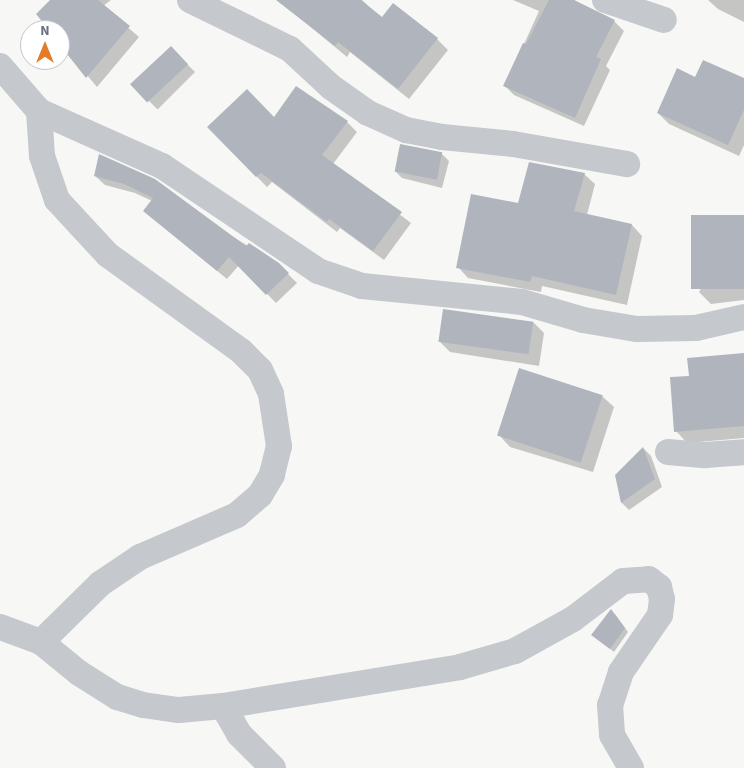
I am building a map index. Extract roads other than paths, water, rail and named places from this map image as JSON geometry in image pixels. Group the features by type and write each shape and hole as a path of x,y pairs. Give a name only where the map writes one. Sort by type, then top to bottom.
{"street":[{"path":"190,0 290,49 332,87 368,113 406,130 442,138 513,144 628,164"},
{"path":"604,0 664,20"},
{"path":"0,66 39,111 162,166 318,271 362,286 461,293 522,302 583,320 637,329 696,328 744,317"},
{"path":"39,111 42,156 57,200 108,255 242,351 260,370 271,394 279,446 272,475 254,500 237,514 207,530 140,558 100,584 41,642"},
{"path":"668,452 744,452"},
{"path":"0,627 41,642 79,673 117,697 143,705 180,710 223,706 460,667 515,651 573,619 623,581 648,579 659,587 662,599 660,615 621,672 610,705 612,735 631,768"},
{"path":"223,706 239,734 273,768"}]}
